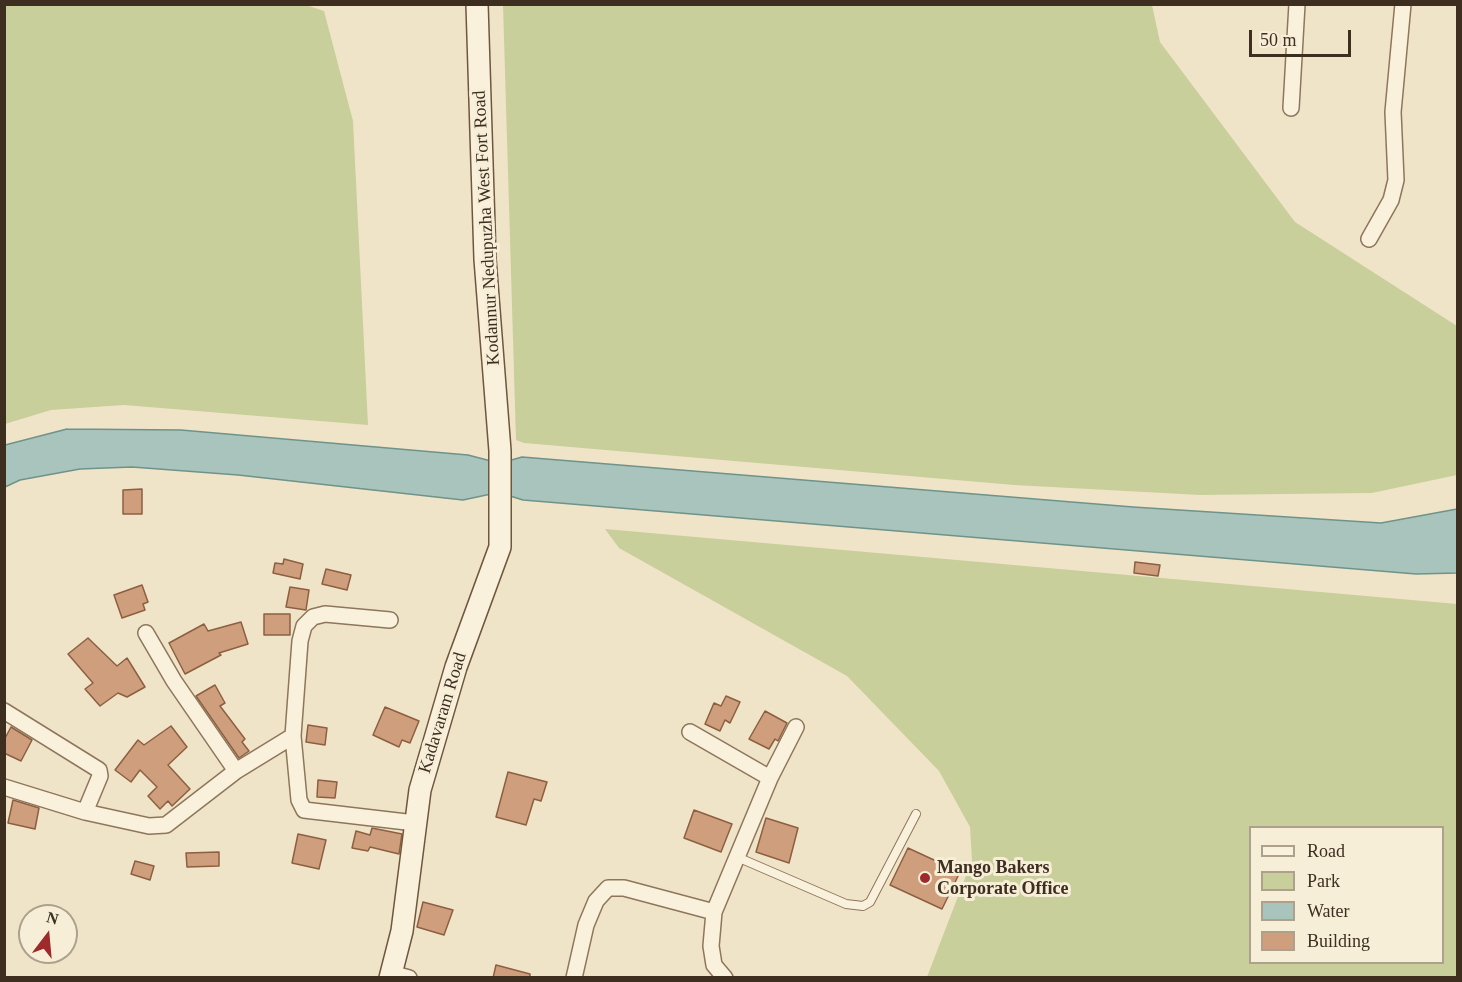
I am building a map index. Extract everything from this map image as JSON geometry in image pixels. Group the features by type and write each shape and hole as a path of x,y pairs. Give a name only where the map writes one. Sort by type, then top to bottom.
{"main road":[{"name":"Kodannur Nedupuzha West Fort Road","path":"477,4 485,259 500,451"},
{"name":"Kadavaram Road","path":"397,976 420,790 456,667 500,547 500,451"}],"street":[{"path":"1291,108 1296,4"},
{"path":"1369,239 1391,200 1396,180 1393,112 1403,4"},
{"path":"390,620 325,614 313,617 304,626 300,641 293,736 299,800 304,810 415,823"},
{"path":"146,633 174,681 236,771"},
{"path":"4,711 99,770 100,776 85,812"},
{"path":"725,978 714,965 711,946 714,912 770,778 796,727"},
{"path":"690,732 770,778"},
{"path":"4,787 85,812 149,826 166,825 236,771 293,736"},
{"path":"574,978 586,925 596,901 608,888 624,888 714,912"}],"lane":[{"path":"737,858 846,904 863,906 870,902 916,814"}],"green space":[{"path":"303,4 324,11 353,121 368,425 124,405 51,410 5,424 5,5"},
{"path":"503,5 1152,5 1160,42 1295,222 1457,326 1457,475 1372,493 1200,495 1014,485 524,443 516,440"},
{"path":"605,529 1457,604 1457,977 927,977 972,860 970,827 939,771 847,676 619,548"}],"water":[{"path":"67,429 181,430 468,455 491,461 508,461 522,457 1133,507 1381,523 1457,509 1457,573 1416,574 523,500 507,495 491,494 463,500 238,475 132,467 80,469 20,480 5,487 5,445"}],"building":[{"path":"142,489 142,514 123,514 123,490"},
{"path":"284,559 303,564 300,579 273,573 275,563 283,564"},
{"path":"1135,562 1160,565 1158,576 1134,573"},
{"path":"326,569 351,575 347,590 322,584"},
{"path":"142,585 148,602 143,604 145,610 122,618 114,595"},
{"path":"290,587 309,590 306,610 286,607"},
{"path":"264,614 290,614 290,635 264,635"},
{"path":"241,622 248,644 219,653 221,655 185,674 169,643 204,624 208,631"},
{"path":"88,638 117,666 127,658 145,687 127,697 118,693 100,706 85,689 93,683 68,654"},
{"path":"215,685 225,703 220,706 245,739 242,742 249,751 239,758 196,696"},
{"path":"726,696 740,702 730,723 725,720 720,731 705,724 714,703 721,706"},
{"path":"385,707 419,721 410,743 402,740 399,747 373,735"},
{"path":"765,711 787,723 778,741 775,739 769,749 749,739"},
{"path":"308,725 327,728 325,745 306,742"},
{"path":"171,726 187,747 168,765 190,789 172,806 168,801 160,809 148,796 157,787 140,770 131,782 115,770 138,740 144,745"},
{"path":"11,727 32,740 21,761 4,753 4,740"},
{"path":"508,772 547,782 541,801 534,799 526,825 496,817"},
{"path":"318,780 337,782 335,798 317,797"},
{"path":"13,800 39,808 35,829 8,823"},
{"path":"694,810 732,824 721,852 684,838"},
{"path":"766,818 798,828 789,863 756,852"},
{"path":"372,828 402,834 399,854 370,847 368,851 352,848 356,831 370,835"},
{"path":"298,834 326,840 319,869 292,863"},
{"name":"Mango Bakers Corporate Office","path":"908,848 960,872 942,909 890,885"},
{"path":"219,852 219,866 187,867 186,853"},
{"path":"135,861 154,866 150,880 131,874"},
{"path":"423,902 453,910 444,935 417,927"},
{"path":"496,965 530,974 530,978 493,978"}],"place":[{"name":"Mango Bakers Corporate Office","path":"925,878"}]}
